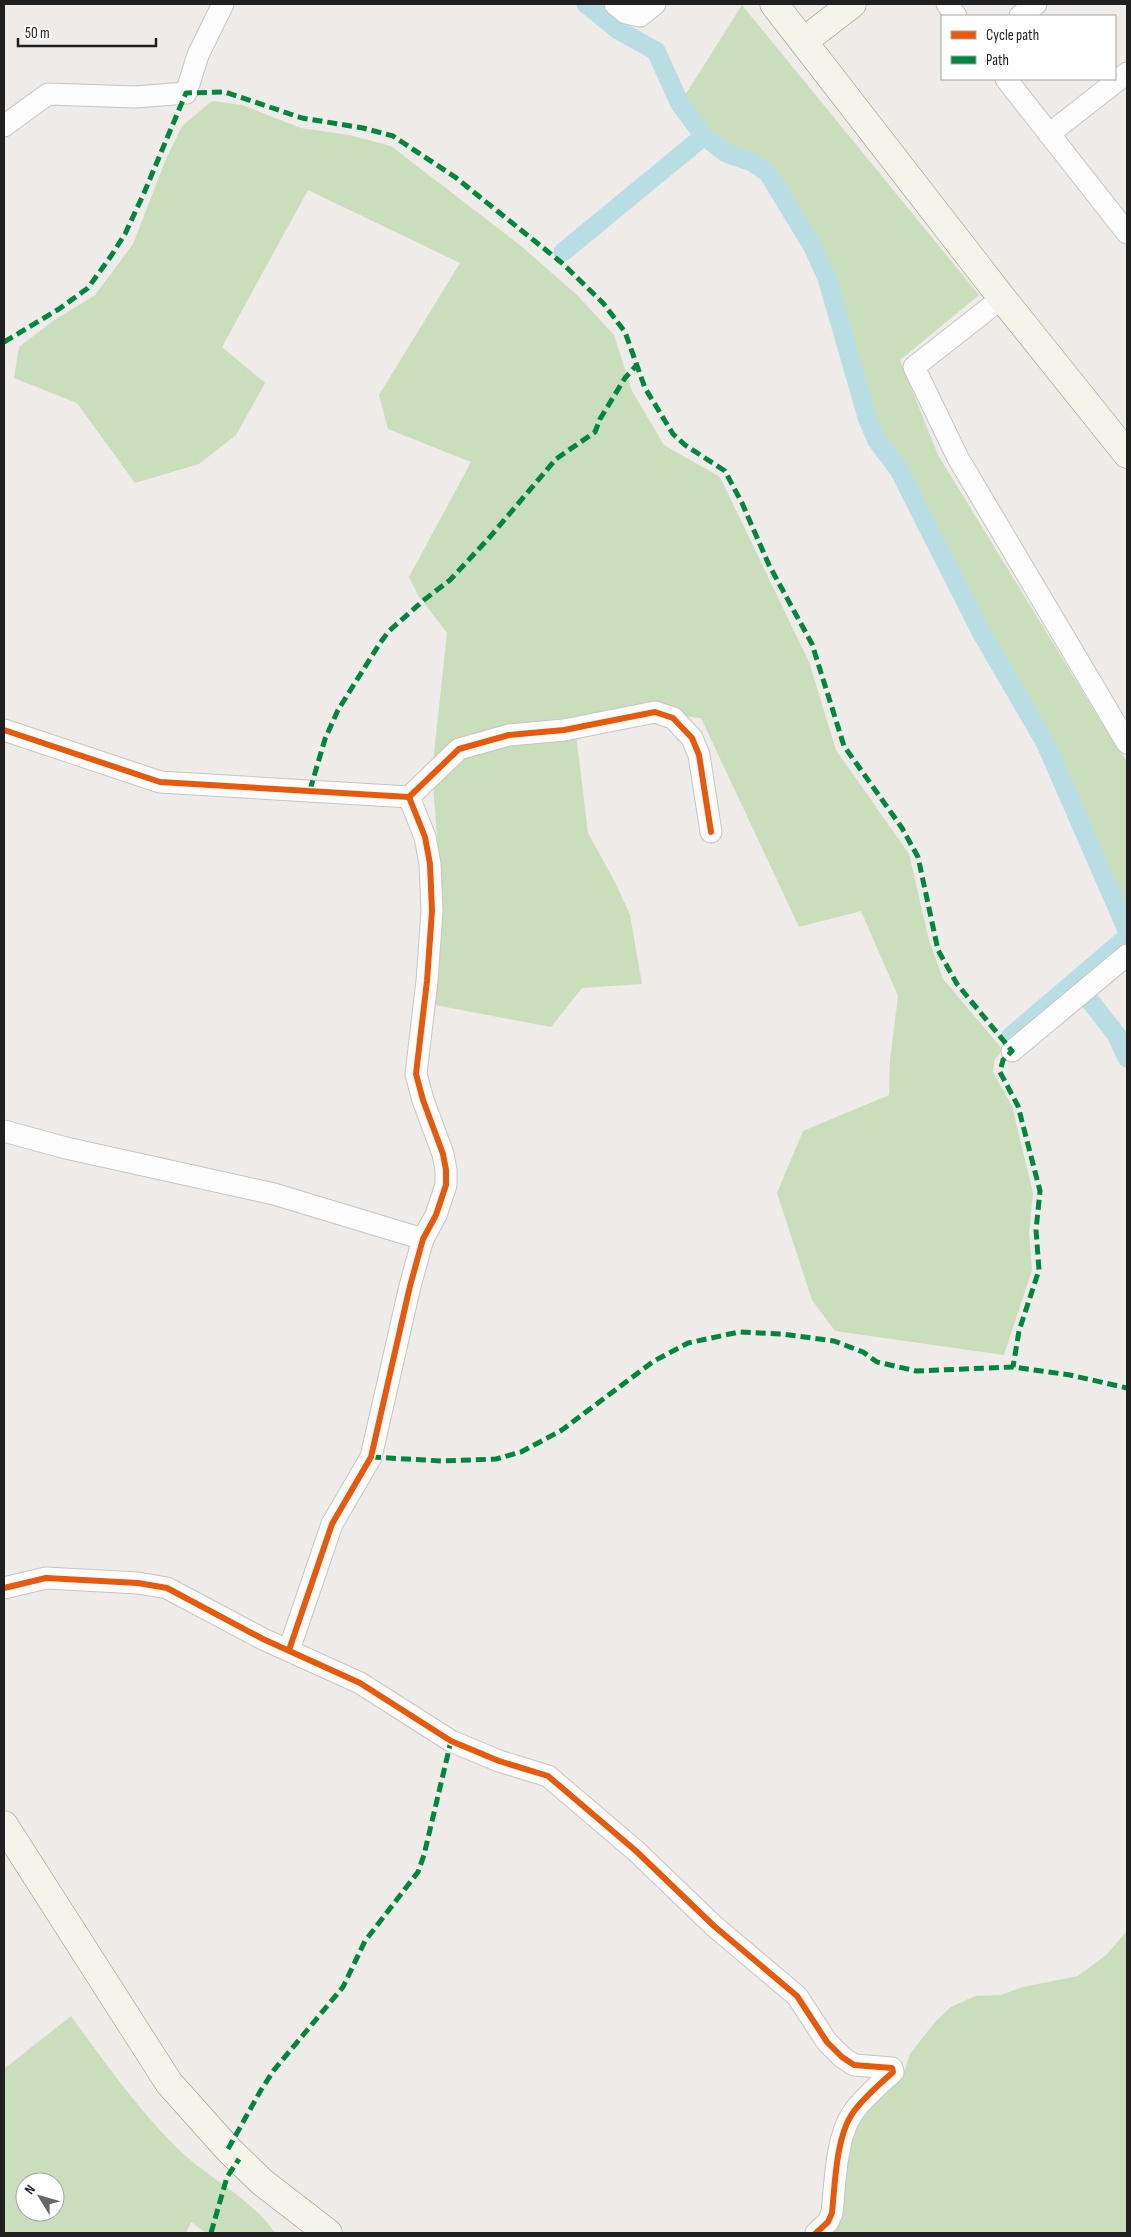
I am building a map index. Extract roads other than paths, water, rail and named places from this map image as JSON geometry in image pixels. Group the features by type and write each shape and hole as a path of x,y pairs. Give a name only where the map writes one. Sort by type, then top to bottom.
{"street":[{"path":"4,126 48,94 134,97 186,93 198,55 223,4"},
{"path":"615,4 626,12 640,16 655,4"},
{"path":"774,4 1002,298 1127,454"},
{"path":"804,41 852,4"},
{"path":"947,4 955,15"},
{"path":"1021,15 1036,4"},
{"path":"1049,134 1127,73"},
{"path":"1007,80 1049,134 1124,222"},
{"path":"1002,298 914,367 958,458 1127,743"},
{"path":"4,730 160,782 410,797 459,749 509,735 564,730 655,712 674,718 692,738 699,756 711,832"},
{"path":"289,1650 332,1524 370,1456 423,1239 442,1200 446,1185 443,1154 416,1074 427,981 432,912 430,864 425,837 410,797"},
{"path":"1012,1051 1127,954"},
{"path":"4,1131 66,1148 274,1194 423,1239"},
{"path":"4,1588 46,1578 138,1583 167,1588 263,1639 360,1683 451,1741 499,1761 548,1776 636,1851 714,1926 797,1996 827,2042 842,2057 854,2065 892,2068 893,2072 852,2113 847,2123 841,2142 832,2213 828,2222 816,2233"},
{"path":"4,1825 169,2082 228,2149 262,2182 328,2233"}],"waterway":[{"path":"586,4 618,30 656,51 680,104 704,136 726,153 752,162 768,173 813,247 827,278 867,417 876,439 899,470 981,632 1045,742 1127,930"},
{"path":"563,252 704,136"},
{"path":"1011,1036 1127,937"},
{"path":"1091,1002 1116,1034 1127,1058"}]}
